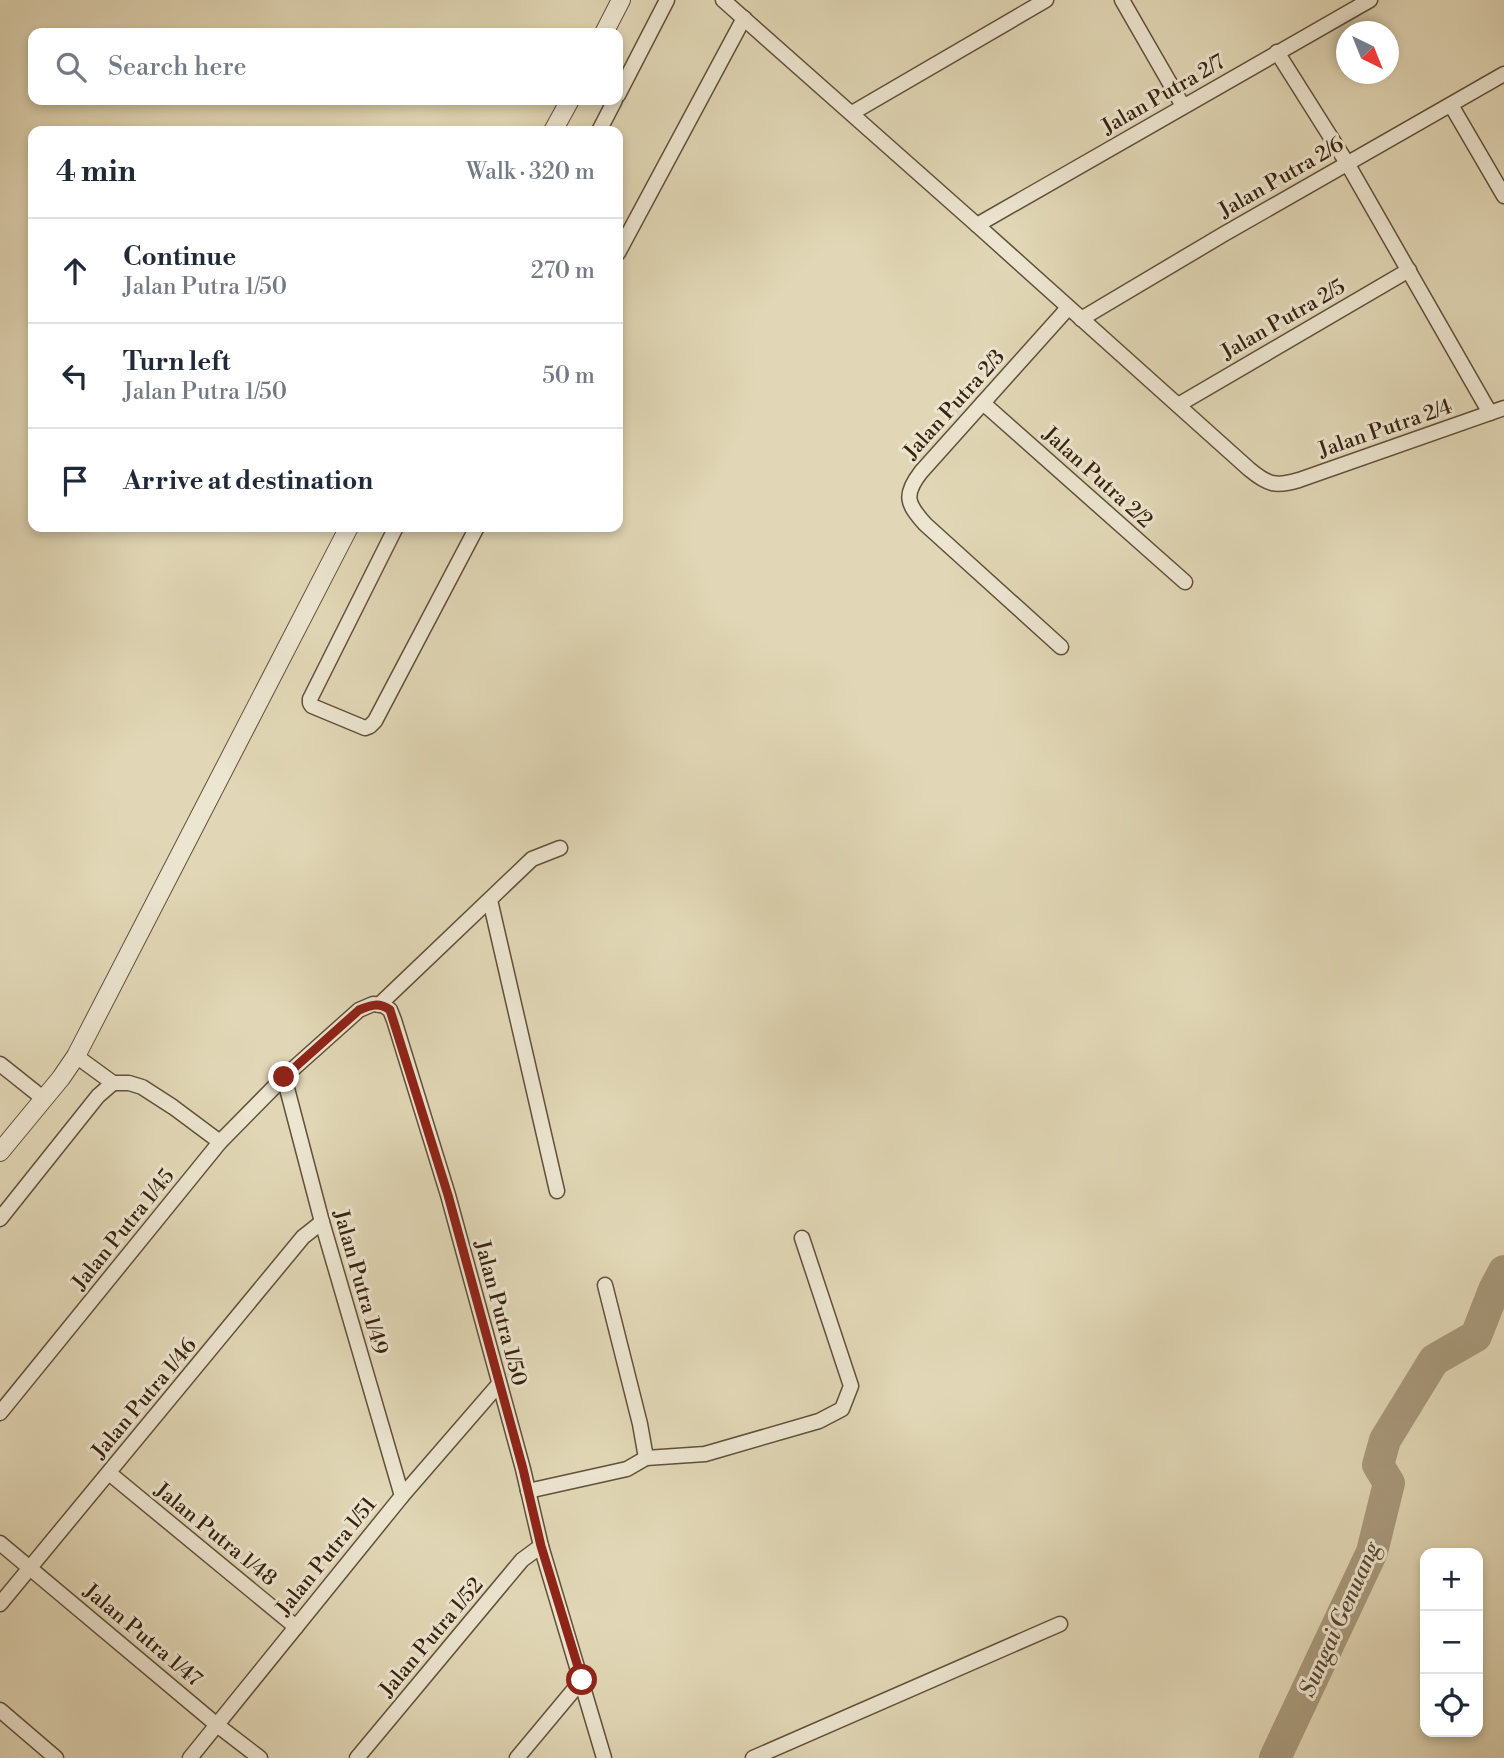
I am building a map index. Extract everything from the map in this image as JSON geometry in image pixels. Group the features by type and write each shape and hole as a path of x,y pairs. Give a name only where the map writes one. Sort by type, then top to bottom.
{"street":[{"path":"607,28 621,0"},
{"path":"623,84 667,0"},
{"path":"723,0 1178,405"},
{"path":"852,113 1046,0"},
{"path":"1122,0 1183,106"},
{"name":"Jalan Putra 2/7","path":"977,225 1370,0"},
{"path":"623,244 744,18"},
{"path":"1278,52 1497,410"},
{"name":"Jalan Putra 2/6","path":"1081,319 1504,74"},
{"path":"556,126 566,105"},
{"path":"602,126 612,105"},
{"path":"1451,105 1504,196"},
{"name":"Jalan Putra 2/5","path":"1178,405 1409,270"},
{"name":"Jalan Putra 2/3","path":"1061,647 926,524 908,500 913,481 920,472 1068,308"},
{"name":"Jalan Putra 2/2","path":"983,403 1185,582"},
{"name":"Jalan Putra 2/4","path":"1178,405 1258,476 1279,485 1497,410"},
{"path":"0,1152 76,1056 346,532"},
{"path":"394,532 310,699 312,706 365,728 375,721 474,532"},
{"path":"284,1077 359,1010 373,1004 379,1005 532,859 560,848"},
{"path":"490,900 557,1191"},
{"name":"Jalan Putra 1/50","path":"379,1005 390,1010 394,1020 448,1195 541,1546 604,1758"},
{"path":"76,1056 113,1083 129,1083 142,1087 220,1142"},
{"path":"0,1085 5,1068 44,1099"},
{"name":"Jalan Putra 1/45","path":"0,1413 220,1142 284,1077"},
{"name":"Jalan Putra 1/49","path":"284,1077 322,1222 402,1496"},
{"path":"0,1219 98,1096 113,1083"},
{"name":"Jalan Putra 1/46","path":"0,1604 303,1237 322,1222"},
{"path":"528,1491 627,1469 646,1458 705,1454 819,1422 842,1409 851,1386 802,1238"},
{"path":"605,1285 646,1458"},
{"name":"Jalan Putra 1/51","path":"190,1758 402,1496 499,1384"},
{"name":"Jalan Putra 1/48","path":"109,1473 296,1627"},
{"name":"Jalan Putra 1/47","path":"0,1543 260,1758"},
{"name":"Jalan Putra 1/52","path":"357,1758 522,1560 541,1546"},
{"path":"752,1758 1060,1624"},
{"path":"517,1758 582,1680"},
{"path":"0,1710 56,1758"}],"waterway":[{"name":"Sungai Genuang","path":"1275,1758 1372,1552 1389,1483 1378,1465 1385,1440 1434,1360 1476,1336 1504,1271"}],"route":[{"path":"284,1077 359,1010 373,1004 383,1005 390,1010 448,1195 523,1469 541,1546 582,1680"}]}
